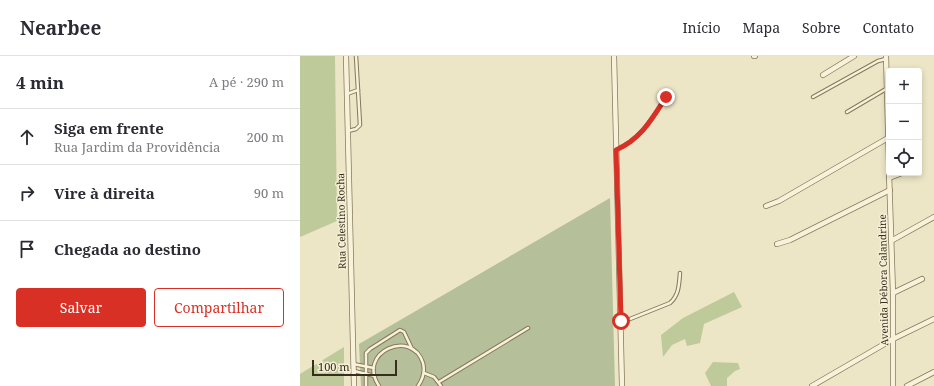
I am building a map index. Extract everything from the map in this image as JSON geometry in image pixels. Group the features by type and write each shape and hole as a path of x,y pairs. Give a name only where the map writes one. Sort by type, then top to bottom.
{"street":[{"name":"Rua Celestino Rocha","path":"346,56 354,386"},
{"path":"614,56 622,386"},
{"path":"823,75 854,56"},
{"path":"886,57 886,68"},
{"path":"766,206 779,201 886,139"},
{"name":"Avenida Débora Calandrine","path":"889,176 893,293 893,386"},
{"path":"777,244 790,240 890,190"},
{"path":"891,241 934,217"},
{"path":"893,293 922,279"},
{"path":"812,386 893,340 934,319"},
{"path":"907,386 934,372"}],"lane":[{"path":"348,131 356,129 360,125 356,56"},
{"path":"813,97 886,57"},
{"path":"847,112 886,88"},
{"path":"347,94 358,90"},
{"path":"616,150 626,146 637,137 646,127 666,97"},
{"path":"621,321 630,319 670,303 675,299 678,292 680,273"},
{"path":"439,382 528,328"},
{"path":"366,386 365,366 367,351 400,330 404,332 412,349 422,359 424,373 418,386"},
{"path":"379,386 374,376 374,368 379,355 390,347 404,346 412,349"},
{"path":"353,364 374,368"},
{"path":"353,371 374,376"},
{"path":"424,373 434,377 441,386"}],"green space":[{"path":"300,56 335,56 337,221 300,237"},
{"path":"610,198 615,386 361,386 359,344"},
{"path":"734,292 742,307 704,324 700,343 687,346 685,339 672,345 663,357 661,335 683,318"},
{"path":"344,347 344,386 300,386 300,374"},
{"path":"713,362 738,363 740,369 735,371 727,378 727,386 711,386 705,373"}],"route":[{"path":"621,321 616,150 626,146 646,127 666,97"}]}
